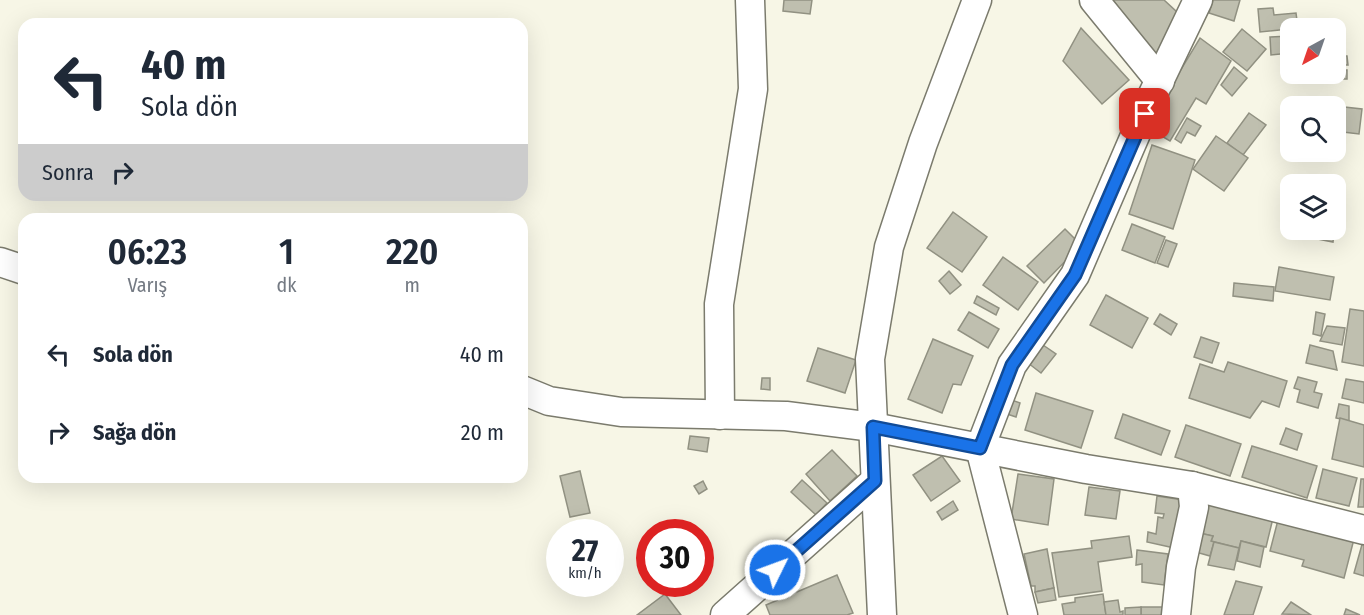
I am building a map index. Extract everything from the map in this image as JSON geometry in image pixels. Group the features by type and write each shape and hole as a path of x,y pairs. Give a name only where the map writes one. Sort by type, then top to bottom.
{"street":[{"path":"720,415 719,304 753,89 750,0"},
{"path":"882,615 870,359 889,247 976,0"},
{"path":"1094,0 1160,81"},
{"path":"1023,615 980,448 1012,365 1075,275 1198,0"},
{"path":"0,262 18,268"},
{"path":"528,392 549,401 621,412 786,416 873,427 1086,469 1192,486 1364,530"},
{"path":"725,615 875,481"},
{"path":"1176,615 1181,567 1194,507 1192,486"}],"building":[{"path":"784,0 812,0 810,14 783,11"},
{"path":"1113,0 1164,0 1177,12 1157,62"},
{"path":"1213,0 1240,0 1234,21 1209,13"},
{"path":"1273,8 1274,15 1296,13 1297,18 1280,18 1280,30 1260,32 1258,9"},
{"path":"1081,28 1129,80 1102,104 1063,61"},
{"path":"1242,29 1266,49 1247,71 1223,52"},
{"path":"1280,36 1280,54 1271,55 1270,37"},
{"path":"1200,38 1231,61 1206,104 1196,98 1170,141 1146,127"},
{"path":"1234,67 1247,78 1232,96 1221,85"},
{"path":"1346,107 1362,109 1359,134 1346,132"},
{"path":"1249,113 1266,125 1243,155 1227,143"},
{"path":"1187,118 1201,126 1195,136 1187,132 1181,143 1175,139"},
{"path":"1216,136 1248,158 1224,191 1193,169"},
{"path":"1152,145 1195,160 1173,229 1129,214"},
{"path":"953,212 987,237 962,272 927,248"},
{"path":"1132,224 1165,237 1155,263 1122,250"},
{"path":"1065,229 1081,245 1044,283 1027,266"},
{"path":"1166,240 1177,244 1168,267 1157,263"},
{"path":"1003,257 1038,282 1018,310 983,285"},
{"path":"1279,267 1334,277 1330,300 1275,291"},
{"path":"949,271 961,285 950,294 939,281"},
{"path":"1234,283 1274,287 1273,301 1233,296"},
{"path":"1106,295 1148,318 1132,348 1090,325"},
{"path":"977,296 999,308 996,315 974,303"},
{"path":"1350,309 1364,311 1364,366 1342,362"},
{"path":"969,312 999,329 988,348 958,330"},
{"path":"1316,312 1325,314 1321,336 1313,334"},
{"path":"1160,314 1177,324 1171,335 1154,324"},
{"path":"1327,326 1345,328 1342,345 1320,341"},
{"path":"1201,337 1219,343 1212,363 1194,357"},
{"path":"933,339 973,356 961,385 953,384 942,413 908,399"},
{"path":"1043,345 1056,354 1041,373 1028,363"},
{"path":"1310,345 1333,351 1337,370 1306,363"},
{"path":"818,348 856,360 845,393 807,381"},
{"path":"1228,362 1287,381 1279,407 1262,401 1250,418 1189,398 1200,364 1224,372"},
{"path":"1298,377 1317,382 1314,392 1322,394 1318,408 1297,402 1300,390 1294,388"},
{"path":"762,378 770,378 770,390 761,389"},
{"path":"1346,379 1364,382 1364,403 1342,398"},
{"path":"1036,393 1093,411 1081,448 1025,430"},
{"path":"1009,399 1020,403 1016,417 1004,413"},
{"path":"1339,404 1349,406 1349,421 1336,418"},
{"path":"1123,414 1170,431 1161,455 1115,438"},
{"path":"1340,418 1364,425 1364,467 1332,459"},
{"path":"1186,425 1241,444 1230,476 1175,457"},
{"path":"1286,428 1302,434 1297,450 1280,444"},
{"path":"690,436 709,438 707,452 688,449"},
{"path":"1252,446 1317,466 1307,498 1242,477"},
{"path":"832,450 857,476 830,501 806,474"},
{"path":"942,456 960,481 931,501 913,475"},
{"path":"1323,469 1357,478 1349,506 1316,498"},
{"path":"580,471 590,513 570,517 560,476"},
{"path":"1018,474 1054,479 1048,525 1011,519"},
{"path":"1361,479 1364,479 1364,507 1358,507"},
{"path":"802,480 827,503 816,515 791,492"},
{"path":"703,481 707,489 699,494 694,486"},
{"path":"1089,487 1120,491 1116,519 1085,515"},
{"path":"1157,496 1190,501 1179,549 1147,542 1148,532 1156,534 1158,517 1163,518 1164,514 1155,513"},
{"path":"953,501 958,510 942,520 937,512"},
{"path":"1202,501 1273,518 1266,547 1241,541 1239,548 1211,541 1213,536 1195,532"},
{"path":"1278,520 1354,539 1344,578 1302,566 1304,560 1270,551"},
{"path":"1195,532 1213,536 1211,541 1214,542 1210,556 1192,551"},
{"path":"1129,536 1132,557 1098,562 1102,591 1059,597 1052,553 1092,548 1091,541"},
{"path":"1241,541 1264,547 1260,567 1237,561"},
{"path":"1214,542 1239,548 1234,570 1208,565"},
{"path":"1364,542 1364,576 1354,573"},
{"path":"1047,549 1054,588 1035,592 1035,586 1031,586 1024,554"},
{"path":"1137,550 1168,554 1164,585 1142,582 1142,564 1136,565"},
{"path":"837,575 853,613 847,615 770,615 766,605"},
{"path":"1236,581 1262,587 1253,615 1224,615"},
{"path":"1054,588 1056,600 1038,603 1035,592"},
{"path":"1103,594 1106,615 1064,615 1062,604 1075,602 1075,598"},
{"path":"661,597 667,597 681,615 637,615"},
{"path":"1118,600 1120,612 1123,611 1123,615 1106,615 1104,602"},
{"path":"1291,602 1311,615 1282,614"},
{"path":"1141,607 1166,607 1166,615 1141,615"},
{"path":"1141,607 1141,615 1125,615 1125,608"},
{"path":"1346,609 1360,615 1344,615"}],"route":[{"path":"775,570 875,481 873,427 980,448 1012,365 1075,275 1145,114"}]}
